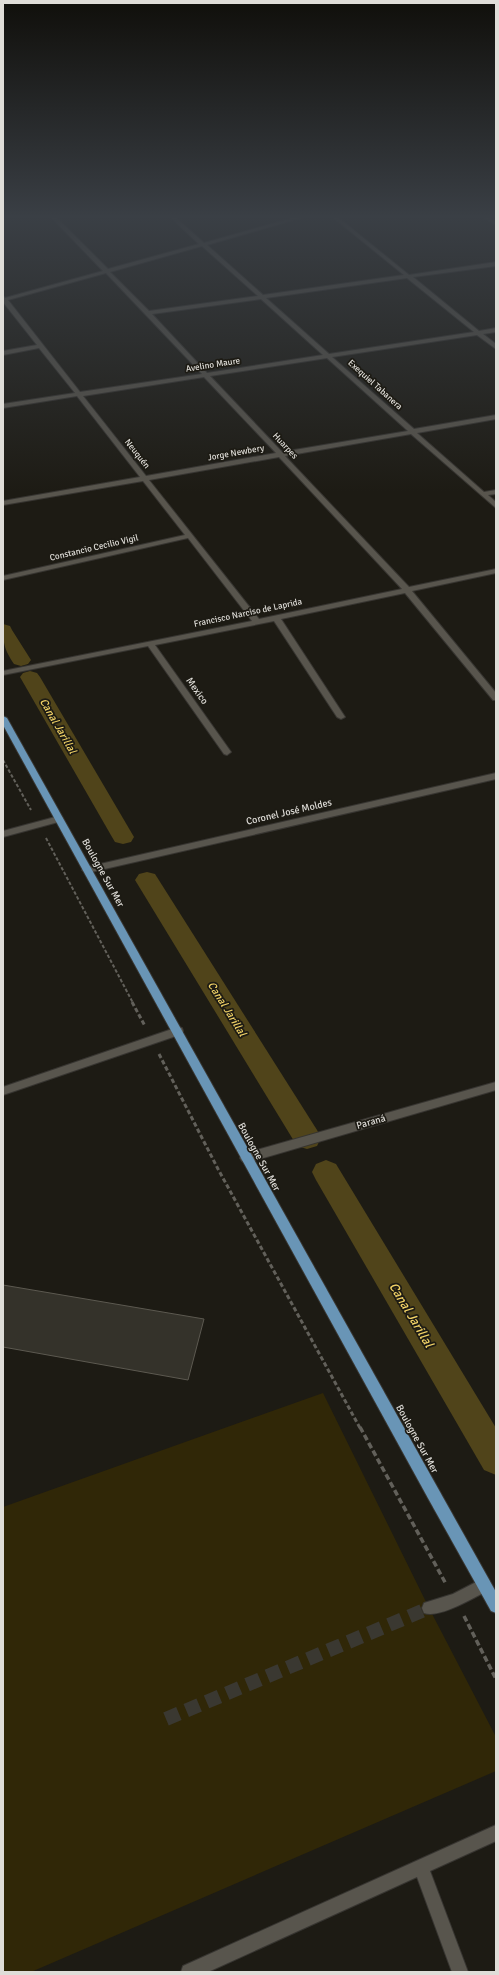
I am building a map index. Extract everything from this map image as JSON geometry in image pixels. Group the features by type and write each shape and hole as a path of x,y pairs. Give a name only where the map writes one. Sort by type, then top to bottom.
{"main road":[{"name":"Boulogne Sur Mer","path":"3,718 496,1606"}],"street":[{"name":"Neuquén","path":"10,307 188,536 257,622"},
{"name":"Huarpes","path":"142,307 408,590 496,698"},
{"path":"148,313 190,307"},
{"name":"Exequiel Tabanera","path":"274,307 496,506"},
{"path":"446,307 496,347"},
{"name":"Avelino Maure","path":"3,406 496,330"},
{"path":"3,353 40,346"},
{"name":"Jorge Newbery","path":"3,503 496,417"},
{"path":"483,494 496,492"},
{"name":"Constancio Cecilio Vigil","path":"3,578 188,536"},
{"name":"Francisco Narciso de Laprida","path":"3,672 257,622 496,571"},
{"path":"276,618 341,717"},
{"name":"Mexico","path":"150,643 226,752"},
{"name":"Coronel José Moldes","path":"87,870 496,776"},
{"path":"3,834 59,819"},
{"path":"3,1091 178,1031"},
{"name":"Paraná","path":"246,1158 496,1086"},
{"path":"429,1608 455,1600 484,1585"},
{"path":"189,1972 496,1833"},
{"path":"420,1867 460,1972"}],"path":[{"path":"3,760 39,825 218,1169 455,1600 496,1679"}],"shaded area":[{"path":"323,1393 429,1608 496,1737 496,1771 31,1972 3,1972 3,1507"}],"building":[{"path":"3,1285 204,1319 188,1380 3,1347"}],"waterway":[{"name":"Canal Jarillal","path":"3,630 21,660"},
{"name":"Canal Jarillal","path":"30,677 123,837"},
{"name":"Canal Jarillal","path":"147,880 307,1138"},
{"name":"Canal Jarillal","path":"326,1172 496,1459"}],"tunnel":[{"path":"166,1719 429,1608"}]}
